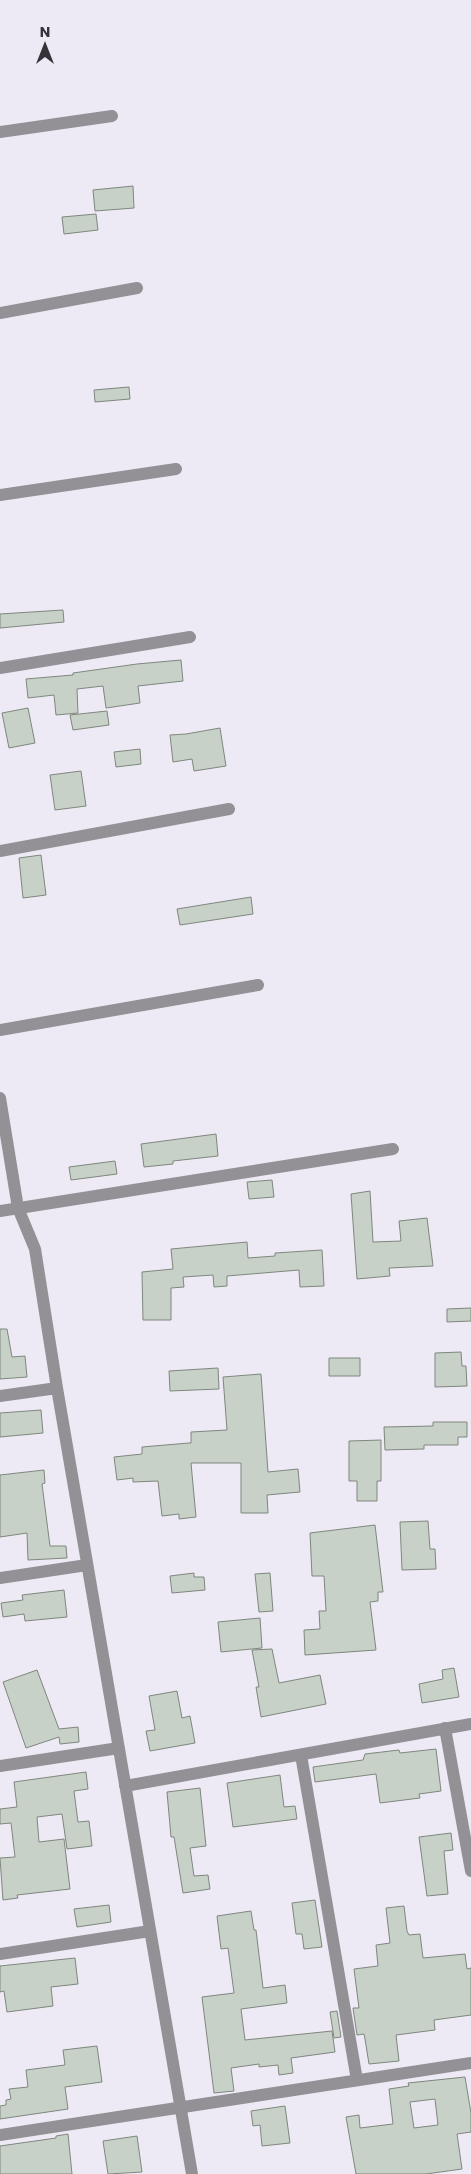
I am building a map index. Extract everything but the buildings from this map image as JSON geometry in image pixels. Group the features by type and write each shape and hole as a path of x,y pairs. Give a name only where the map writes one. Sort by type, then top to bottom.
{"street":[{"path":"0,132 112,116"},
{"path":"0,313 137,288"},
{"path":"0,495 176,469"},
{"path":"0,668 190,637"},
{"path":"0,851 229,809"},
{"path":"0,1030 258,985"},
{"path":"0,1098 18,1208 35,1249 87,1565 192,2174"},
{"path":"0,1211 393,1149"},
{"path":"0,1396 57,1388"},
{"path":"0,1578 87,1565"},
{"path":"125,1786 471,1724"},
{"path":"445,1728 471,1872"},
{"path":"0,1766 119,1748"},
{"path":"301,1754 357,2080"},
{"path":"0,1954 150,1931"},
{"path":"0,2135 471,2062"}]}
